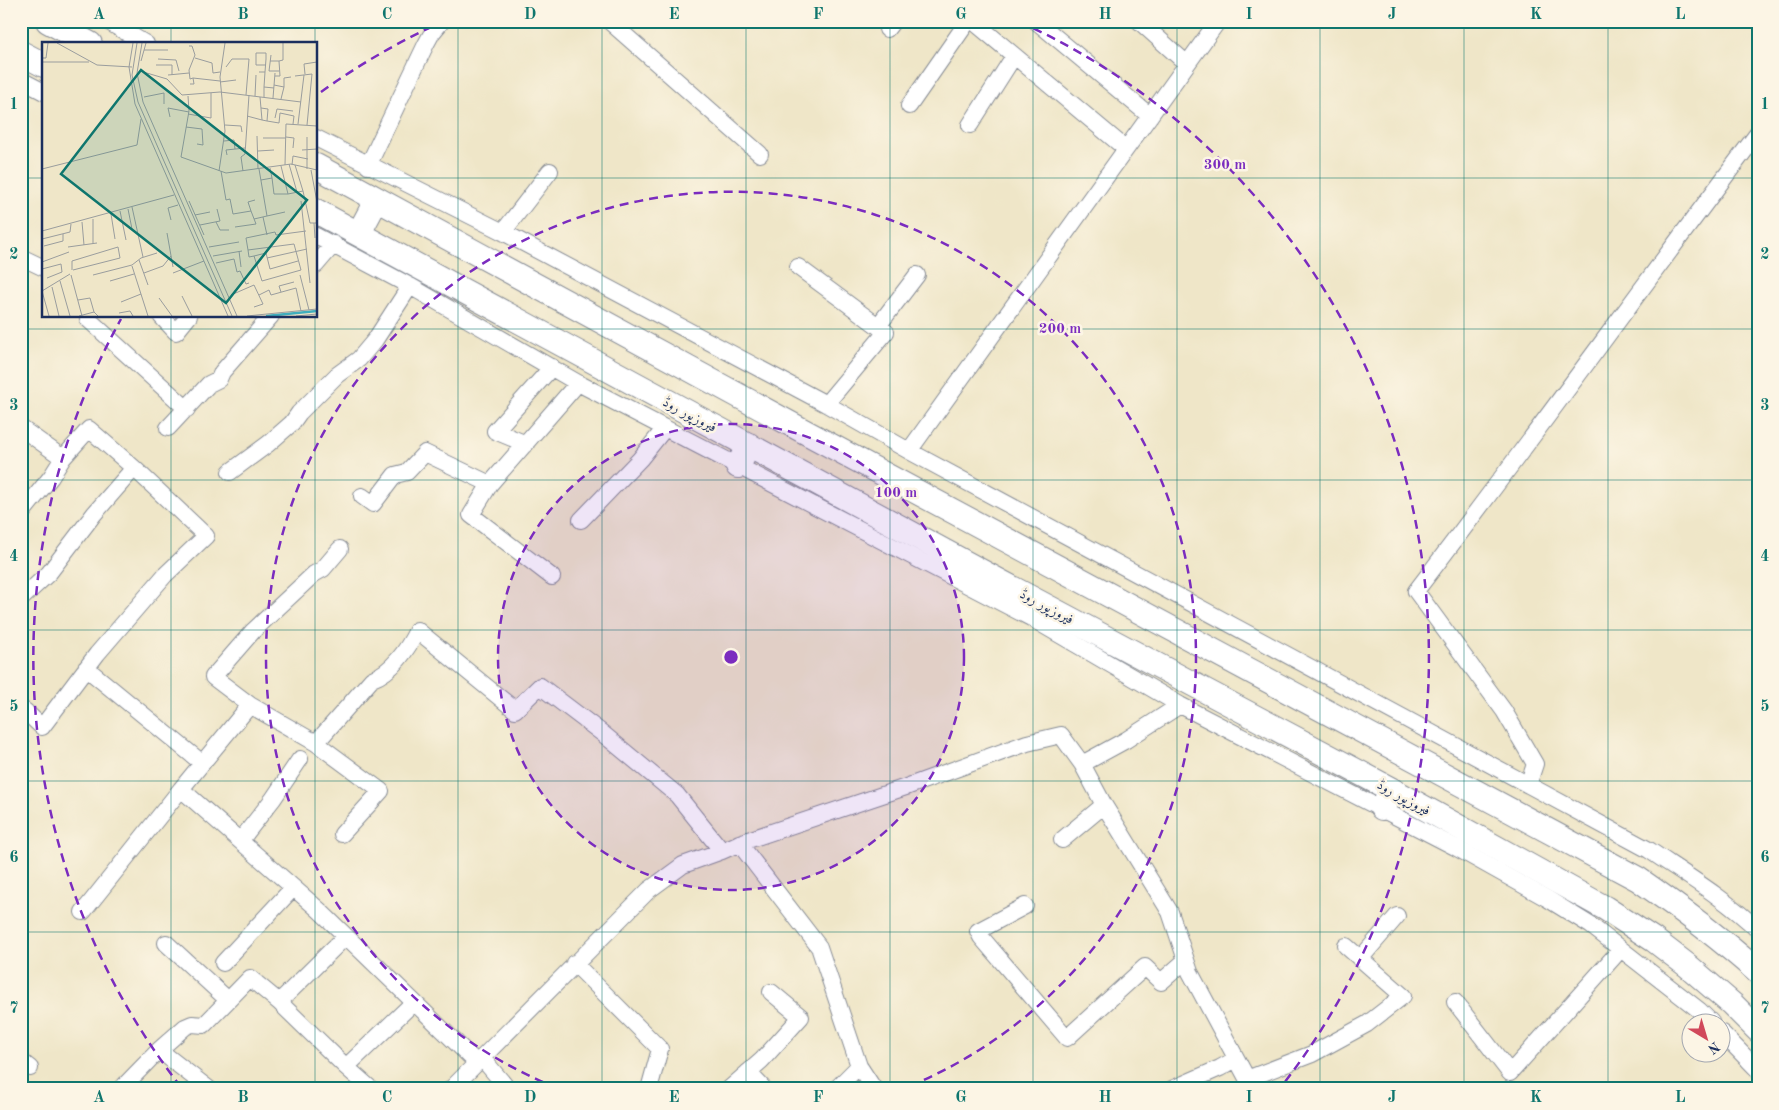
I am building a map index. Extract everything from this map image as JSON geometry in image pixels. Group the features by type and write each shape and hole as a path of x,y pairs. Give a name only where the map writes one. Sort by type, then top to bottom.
{"highway":[{"path":"48,21 86,42"},
{"path":"21,53 42,64"},
{"path":"318,167 798,428 1630,875 1685,912 1758,972"},
{"path":"359,234 377,199"},
{"name":"فیروزپور روڈ","path":"318,212 999,581 1387,799 1605,908 1654,940 1688,966 1732,1004 1758,1030"},
{"path":"738,466 749,445"}],"street":[{"path":"107,21 143,42"},
{"path":"368,166 426,44 442,21"},
{"path":"909,106 968,21"},
{"path":"973,21 1126,149"},
{"path":"1036,21 1150,116"},
{"path":"1139,21 1187,64"},
{"path":"909,451 1218,21"},
{"path":"612,22 760,154"},
{"path":"970,125 1014,56"},
{"path":"21,80 42,91"},
{"path":"1528,785 1536,764 1504,711 1416,591 1526,446 1644,283 1758,133"},
{"path":"318,139 502,232 826,404 909,451 1649,850 1705,888 1748,920 1758,930"},
{"path":"502,232 550,171"},
{"path":"318,237 410,286 578,383 1031,618 1180,704 1387,799 1456,847 1590,925 1701,1012"},
{"path":"318,263 334,244"},
{"path":"21,257 42,267"},
{"path":"798,267 886,332 826,404"},
{"path":"878,326 917,275"},
{"path":"230,472 268,444 292,423 299,413 337,376 359,359 375,340 410,286"},
{"path":"163,318 176,332 187,318"},
{"path":"168,428 209,384 220,379 222,372 269,318"},
{"path":"88,319 186,409"},
{"path":"526,444 495,430 552,367"},
{"path":"552,577 471,515 490,484 578,383"},
{"path":"21,428 63,458"},
{"path":"581,520 640,459 665,428"},
{"path":"21,514 51,477 63,458 90,429 206,536 165,575 86,668 42,728 25,711 21,715"},
{"path":"362,496 374,504 395,475 407,472 425,452 490,484"},
{"path":"21,599 49,573 94,514 134,468"},
{"path":"340,549 323,569 314,574 253,631 213,678 250,705 316,743 382,791 342,834"},
{"path":"316,743 372,679 379,676 409,646 417,630 515,710 540,686 602,733 677,795 722,851"},
{"path":"86,668 202,763"},
{"path":"1082,764 1126,740 1180,704"},
{"path":"83,912 250,705"},
{"path":"451,1089 649,890 683,865 1028,743 1061,736 1082,764 1104,805 1170,912 1190,972 1251,1084 1367,1024 1403,996 1346,946"},
{"path":"240,841 273,799 300,759"},
{"path":"181,789 294,888 414,1002 480,1060 508,1089"},
{"path":"1062,840 1104,805"},
{"path":"738,844 819,947 859,1066 874,1089"},
{"path":"223,963 294,888"},
{"path":"1025,906 978,931 981,937 1067,1038 1145,967 1161,982 1186,960"},
{"path":"1360,959 1397,916"},
{"path":"279,1002 346,936"},
{"path":"166,943 228,1000"},
{"path":"1455,1002 1510,1073 1620,950"},
{"path":"574,964 660,1049 650,1089"},
{"path":"121,1089 159,1050 185,1027 192,1024 204,1025 250,978 279,1002 371,1089"},
{"path":"729,1089 762,1060 801,1017 771,992"},
{"path":"346,1067 414,1002"},
{"path":"1732,1043 1758,1070"},
{"path":"159,1050 209,1089"},
{"path":"1172,1089 1236,1059"},
{"path":"836,1089 859,1066"},
{"path":"748,1072 764,1089"}]}
